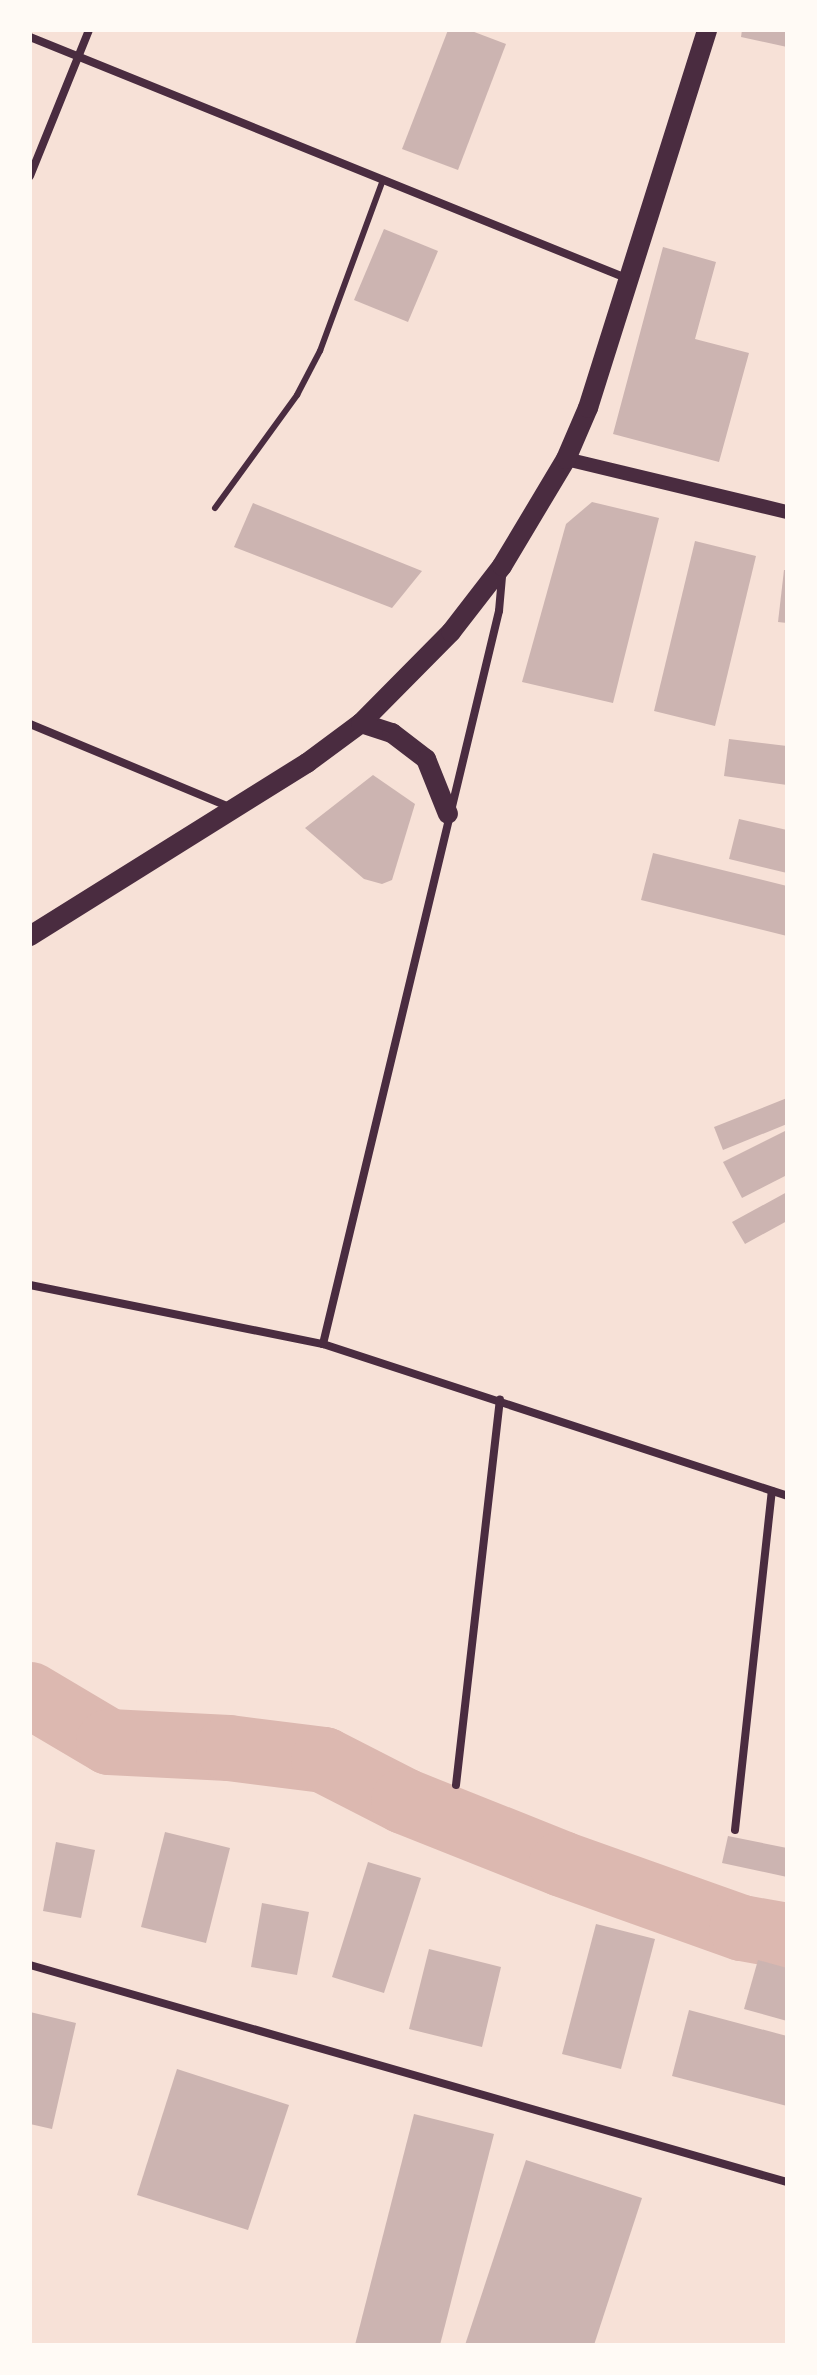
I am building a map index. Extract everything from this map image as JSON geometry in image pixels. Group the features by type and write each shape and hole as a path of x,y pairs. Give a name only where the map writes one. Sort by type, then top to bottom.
{"main road":[{"path":"30,936 234,809 361,723 415,671 502,566 566,459 628,279 707,30"},
{"path":"361,723 392,733 426,759 448,814"}],"street":[{"path":"30,176 89,30"},
{"path":"30,37 628,279"},
{"path":"566,459 787,512"},
{"path":"323,1344 499,611 502,566"},
{"path":"30,724 234,809"},
{"path":"30,1285 323,1344 787,1496"},
{"path":"456,1785 500,1400"},
{"path":"735,1830 772,1491"},
{"path":"30,1965 787,2182"}],"lane":[{"path":"215,508 297,395 320,351 383,180"}],"building":[{"path":"448,30 469,30 506,44 458,170 402,149"},
{"path":"742,30 787,30 787,47 741,37"},
{"path":"384,229 438,251 408,322 354,300"},
{"path":"663,247 716,262 695,339 749,353 719,462 613,434"},
{"path":"592,502 659,518 613,703 522,682 566,524"},
{"path":"253,503 422,571 392,608 234,547"},
{"path":"695,541 756,556 715,726 654,711"},
{"path":"784,570 787,570 787,623 778,622"},
{"path":"729,739 787,746 787,785 724,776"},
{"path":"373,775 415,804 392,880 382,884 364,879 305,828"},
{"path":"739,819 787,830 787,873 729,859"},
{"path":"653,853 787,886 787,936 641,900"},
{"path":"787,1098 787,1124 723,1150 714,1127"},
{"path":"787,1130 787,1175 742,1198 723,1162"},
{"path":"787,1192 787,1221 745,1244 732,1222"},
{"path":"165,1832 230,1848 206,1943 141,1927"},
{"path":"728,1836 787,1848 787,1877 722,1863"},
{"path":"56,1842 95,1850 81,1918 43,1911"},
{"path":"368,1862 421,1878 384,1993 332,1977"},
{"path":"262,1903 309,1912 297,1975 251,1967"},
{"path":"596,1924 655,1939 621,2069 562,2054"},
{"path":"429,1949 501,1967 482,2047 409,2029"},
{"path":"758,1960 787,1968 787,2021 744,2009"},
{"path":"689,2010 787,2036 787,2106 672,2076"},
{"path":"30,2012 76,2023 52,2129 30,2124"},
{"path":"177,2069 289,2105 248,2230 137,2195"},
{"path":"414,2114 494,2134 440,2345 355,2345"},
{"path":"526,2160 642,2198 594,2345 465,2345"}],"waterway":[{"path":"30,1695 109,1742 229,1748 324,1760 404,1801 562,1864 742,1928 787,1936"}]}
